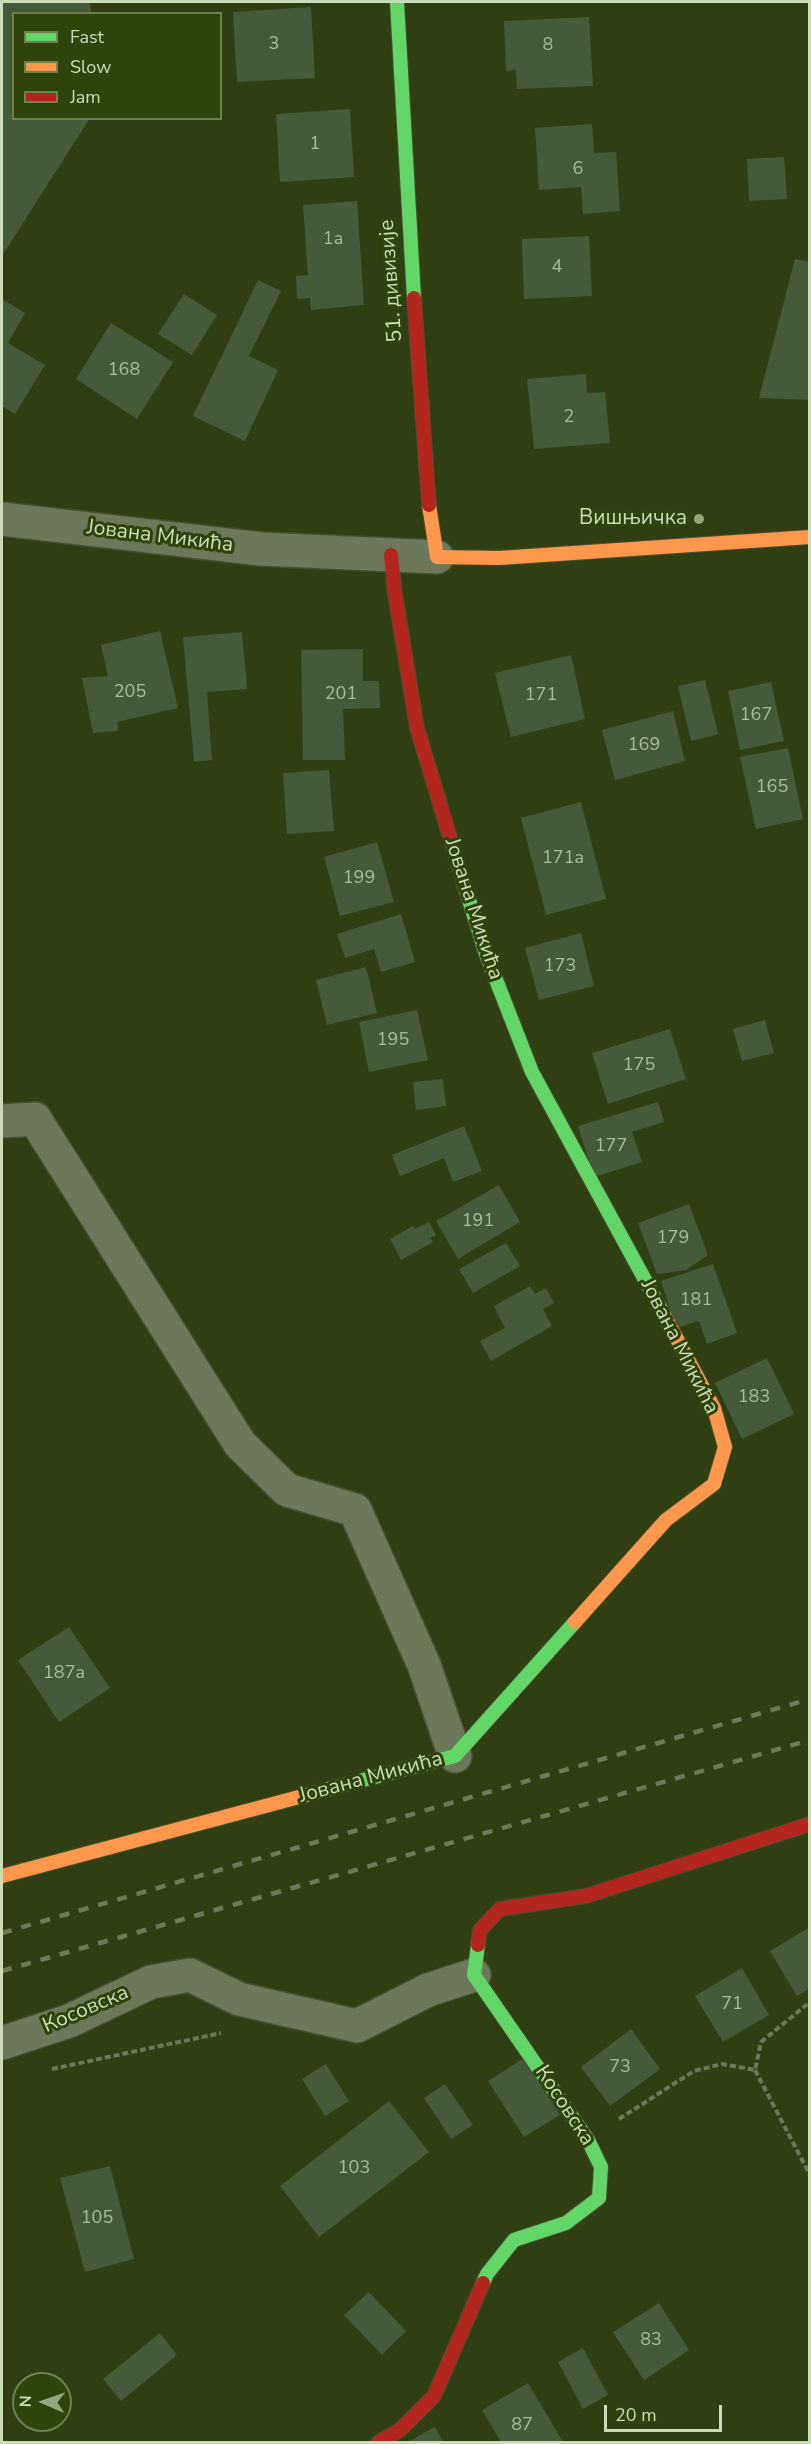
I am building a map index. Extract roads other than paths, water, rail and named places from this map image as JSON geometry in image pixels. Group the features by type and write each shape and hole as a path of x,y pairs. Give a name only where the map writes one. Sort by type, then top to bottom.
{"street":[{"name":"51. дивизије","path":"397,2 408,209 428,490 437,557"},
{"name":"Јована Микића","path":"2,519 261,549 437,557 499,558 810,537"},
{"name":"Јована Микића","path":"2,1876 455,1756 666,1520 714,1484 725,1447 714,1408 532,1072 486,954 451,846 417,728 395,594 391,555"},
{"path":"2,1121 35,1119 240,1444 288,1490 355,1510 424,1665 455,1756"},
{"path":"474,1975 480,1930 500,1909 586,1896 810,1824"},
{"name":"Косовска","path":"2,2043 69,2021 151,1982 190,1975 239,1999 357,2026 428,1990 474,1975 588,2140 601,2167 599,2198 566,2223 514,2240 487,2274 434,2396 400,2430 380,2442"}],"railway":[{"path":"2,1933 810,1699"},
{"path":"2,1971 810,1740"}],"place":[{"name":"Вишњичка","path":"699,519"}]}
